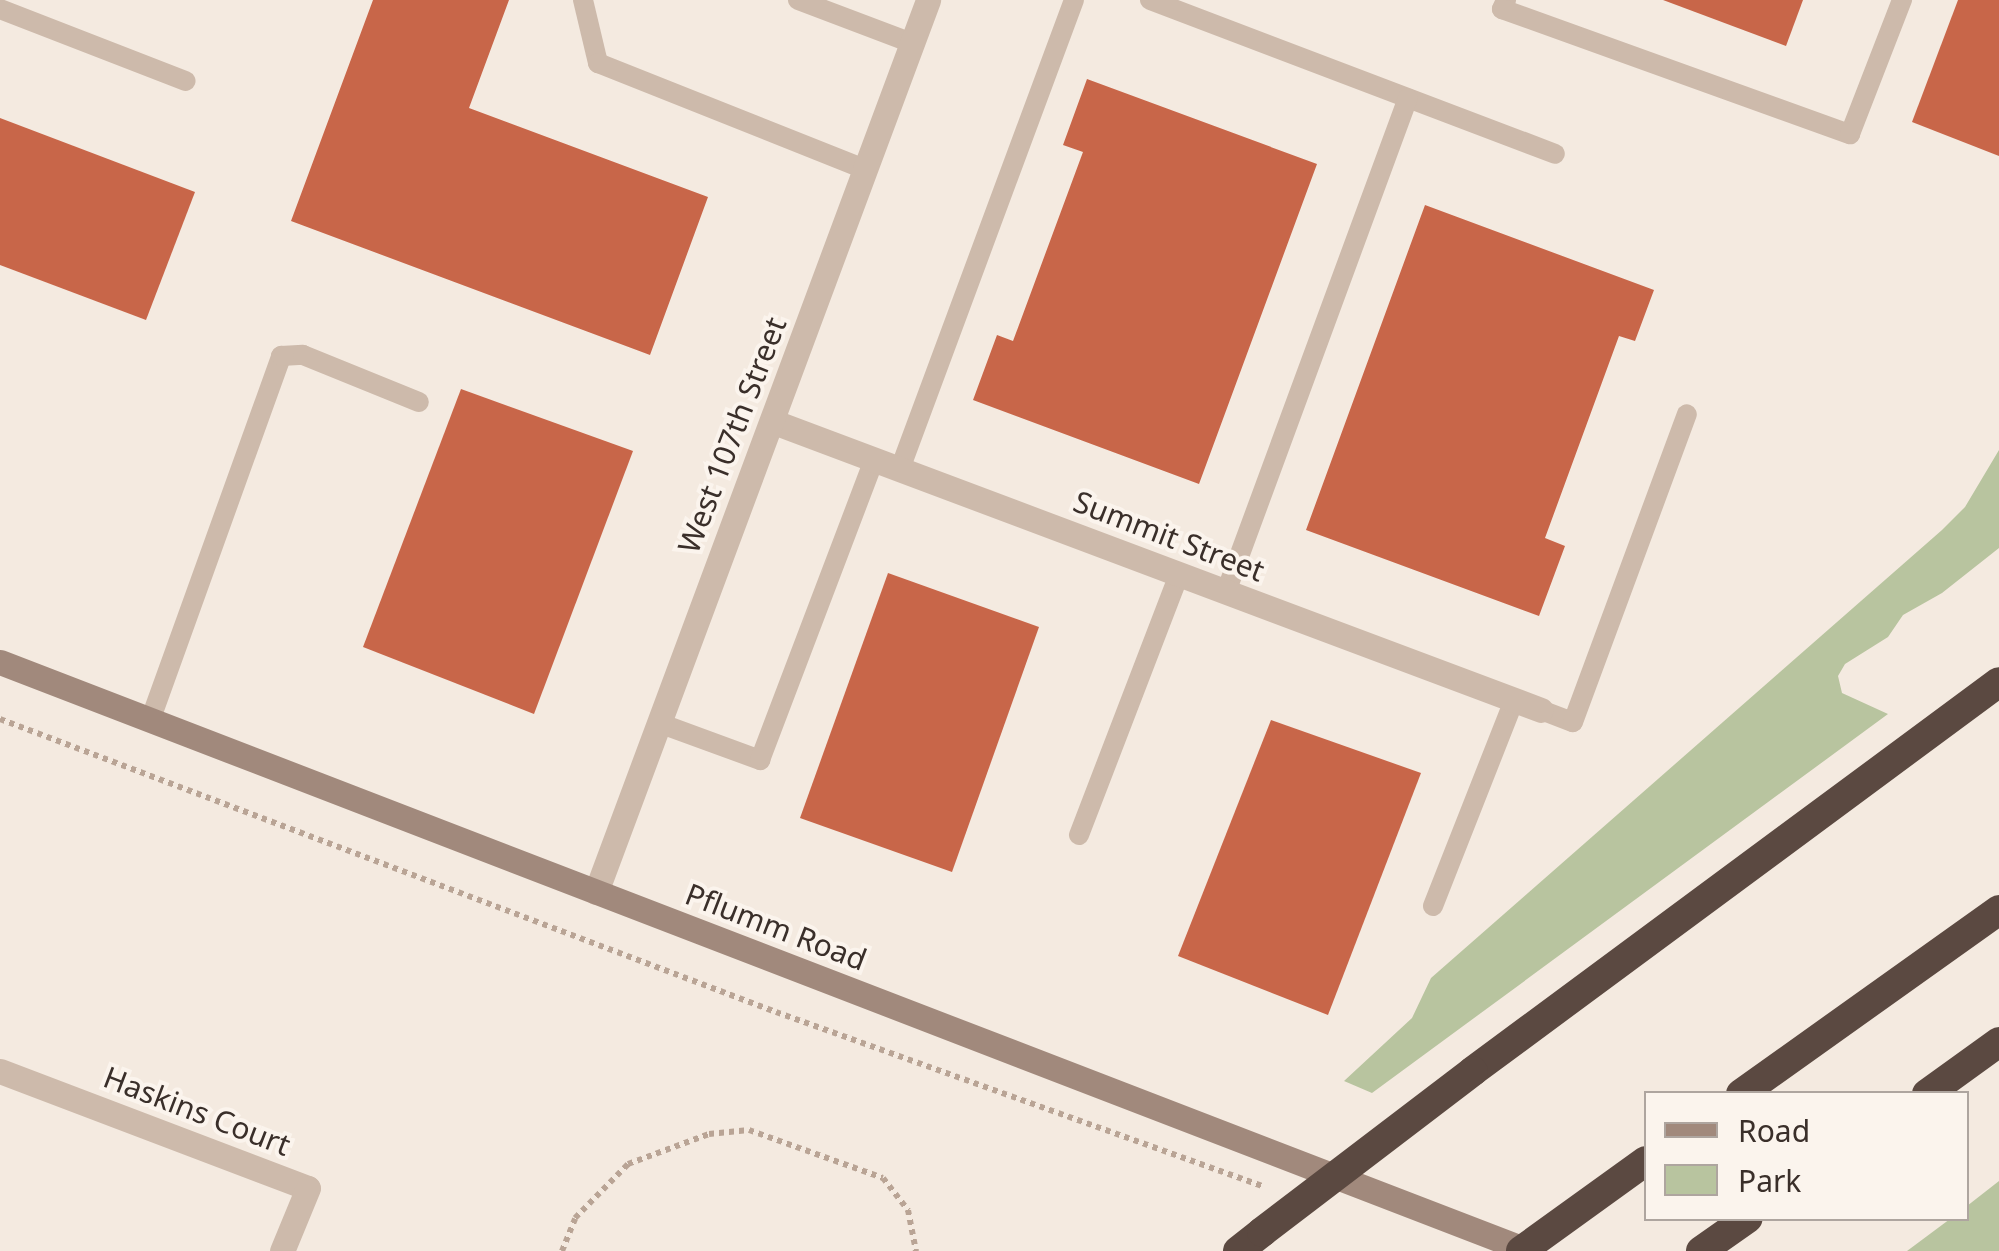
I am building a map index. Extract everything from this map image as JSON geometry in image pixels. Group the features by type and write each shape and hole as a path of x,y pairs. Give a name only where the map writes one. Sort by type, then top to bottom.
{"highway":[{"path":"1238,1251 1999,682"},
{"path":"1745,1091 1999,910"},
{"path":"1930,1091 1999,1042"},
{"path":"1525,1251 1644,1162"},
{"path":"1701,1251 1744,1221"}],"main road":[{"name":"Pflumm Road","path":"0,662 1525,1251"}],"street":[{"name":"West 107th Street","path":"596,892 928,0"},
{"name":"Summit Street","path":"774,422 1541,710"},
{"name":"Haskins Court","path":"0,1071 308,1188 282,1251"}],"lane":[{"path":"583,0 598,63 865,169"},
{"path":"798,0 912,42"},
{"path":"900,469 1074,0"},
{"path":"1150,0 1555,154"},
{"path":"1506,0 1502,9 1850,134 1902,0"},
{"path":"0,10 186,81"},
{"path":"1226,592 1408,98"},
{"path":"150,718 281,356 302,355 419,402"},
{"path":"1541,710 1573,722 1687,414"},
{"path":"659,723 760,760 874,460"},
{"path":"1079,836 1180,574"},
{"path":"1432,906 1514,700"}],"path":[{"path":"0,719 776,1012 1280,1193"},
{"path":"562,1251 575,1218 628,1164 709,1134 750,1130 883,1178 908,1210 916,1251"}],"green space":[{"path":"1999,450 1999,548 1942,593 1903,615 1888,637 1845,664 1838,676 1842,693 1888,714 1372,1093 1344,1081 1412,1018 1431,978 1942,530 1965,507"},
{"path":"1999,1181 1999,1251 1907,1251 1947,1221 1969,1221 1969,1204"}],"building":[{"path":"373,0 509,0 469,108 708,197 650,355 291,221"},
{"path":"1663,0 1803,0 1786,46"},
{"path":"1958,0 1999,0 1999,156 1912,122"},
{"path":"1087,79 1317,164 1199,484 973,400 997,335 1013,341 1083,152 1063,145"},
{"path":"0,118 195,192 146,320 0,265"},
{"path":"1425,205 1654,290 1635,341 1619,336 1545,538 1565,546 1539,616 1306,530"},
{"path":"461,389 633,451 534,714 363,647"},
{"path":"888,573 1039,627 952,872 800,818"},
{"path":"1271,720 1421,773 1328,1015 1178,956"}]}
